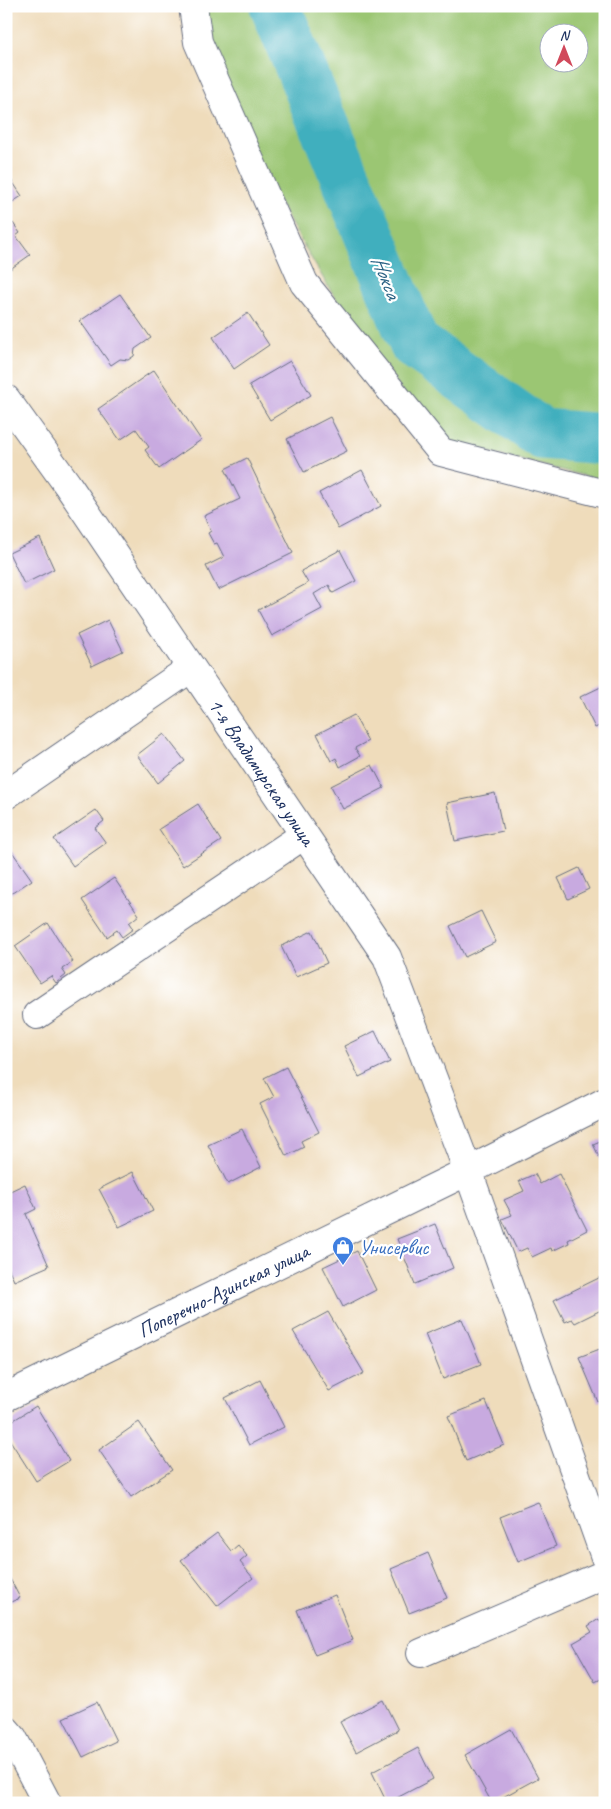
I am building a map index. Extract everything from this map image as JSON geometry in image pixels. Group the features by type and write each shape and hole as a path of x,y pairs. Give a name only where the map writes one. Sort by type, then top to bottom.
{"street":[{"path":"193,6 198,42 304,283 441,452 605,494"},
{"name":"1-я Владимирская улица","path":"6,399 68,484 386,957 468,1171"},
{"path":"6,795 191,668"},
{"path":"37,1015 304,835"},
{"name":"Поперечно-Азинская улица","path":"6,1398 605,1102"},
{"path":"468,1171 605,1557"},
{"path":"421,1653 605,1574"},
{"path":"6,1730 13,1738 47,1803"}],"green space":[{"path":"181,6 605,6 605,481 436,439 329,288 197,64"}],"building":[{"path":"12,181 22,196 6,206 6,184"},
{"path":"13,223 20,233 16,236 30,255 6,272 6,228"},
{"path":"120,294 151,338 135,349 134,356 128,360 120,359 111,365 80,321"},
{"path":"248,313 269,345 234,369 213,337"},
{"path":"290,361 311,395 270,420 249,385"},
{"path":"154,370 201,440 159,469 145,450 149,447 136,429 120,440 98,409"},
{"path":"330,417 347,451 304,472 287,439"},
{"path":"247,458 293,553 218,590 206,566 224,557 217,543 214,544 208,533 211,531 204,516 240,499 225,469"},
{"path":"362,470 381,506 338,529 319,493"},
{"path":"40,538 54,569 24,584 9,553"},
{"path":"340,550 356,581 333,593 329,585 314,594 322,609 272,636 258,610 308,583 301,571"},
{"path":"108,620 123,651 92,666 77,635"},
{"path":"605,685 605,723 595,728 580,697"},
{"path":"354,715 368,741 355,748 360,756 340,767 336,758 331,761 317,734"},
{"path":"164,734 185,761 158,783 137,755"},
{"path":"372,765 384,788 343,809 331,786"},
{"path":"495,793 503,831 455,841 447,803"},
{"path":"198,804 221,841 183,866 159,829"},
{"path":"96,810 104,821 95,828 106,843 73,866 54,839"},
{"path":"6,843 32,880 6,897"},
{"path":"579,868 589,889 568,899 558,878"},
{"path":"114,878 139,915 129,923 133,929 122,937 117,930 107,937 82,900"},
{"path":"481,911 496,942 465,957 450,926"},
{"path":"48,923 73,962 62,969 66,975 56,983 51,976 40,983 15,946"},
{"path":"312,931 327,963 296,977 281,946"},
{"path":"375,1031 390,1062 359,1077 344,1046"},
{"path":"286,1067 319,1132 301,1141 304,1147 286,1156 260,1104 274,1097 264,1078"},
{"path":"242,1129 261,1167 228,1184 208,1145"},
{"path":"605,1139 605,1169 593,1144"},
{"path":"133,1172 153,1211 119,1227 99,1189"},
{"path":"535,1174 540,1184 559,1174 587,1230 568,1240 569,1243 552,1251 551,1248 532,1257 527,1248 518,1252 502,1219 512,1215 504,1200 524,1191 519,1181"},
{"path":"25,1184 36,1209 26,1214 49,1266 14,1281 6,1262 6,1193"},
{"path":"435,1224 453,1268 415,1284 397,1239"},
{"path":"357,1251 376,1290 343,1307 323,1267"},
{"path":"605,1275 605,1308 575,1323 572,1319 565,1322 554,1300"},
{"path":"328,1312 364,1373 329,1391 293,1331"},
{"path":"462,1319 481,1364 443,1379 425,1334"},
{"path":"605,1347 605,1399 598,1402 579,1357"},
{"path":"260,1380 284,1427 249,1445 225,1398"},
{"path":"486,1401 504,1445 466,1461 448,1416"},
{"path":"36,1406 69,1461 36,1481 6,1434 6,1425"},
{"path":"139,1422 172,1470 131,1497 99,1450"},
{"path":"538,1502 556,1546 518,1562 500,1517"},
{"path":"217,1533 231,1551 238,1545 247,1556 240,1562 253,1578 217,1606 181,1560"},
{"path":"428,1553 447,1598 409,1613 391,1569"},
{"path":"6,1571 20,1598 6,1604"},
{"path":"335,1595 353,1640 315,1655 297,1610"},
{"path":"599,1619 605,1629 605,1638 601,1640 605,1647 605,1677 595,1682 573,1643 592,1632 588,1626"},
{"path":"383,1700 398,1730 356,1752 340,1722"},
{"path":"97,1702 116,1741 83,1757 63,1718"},
{"path":"511,1729 538,1778 492,1803 465,1755"},
{"path":"418,1748 433,1779 387,1803 372,1772"}],"waterway":[{"name":"Нокса","path":"275,6 414,343 542,434 605,439"}],"place":[{"name":"Унисервис","path":"343,1266"}]}
